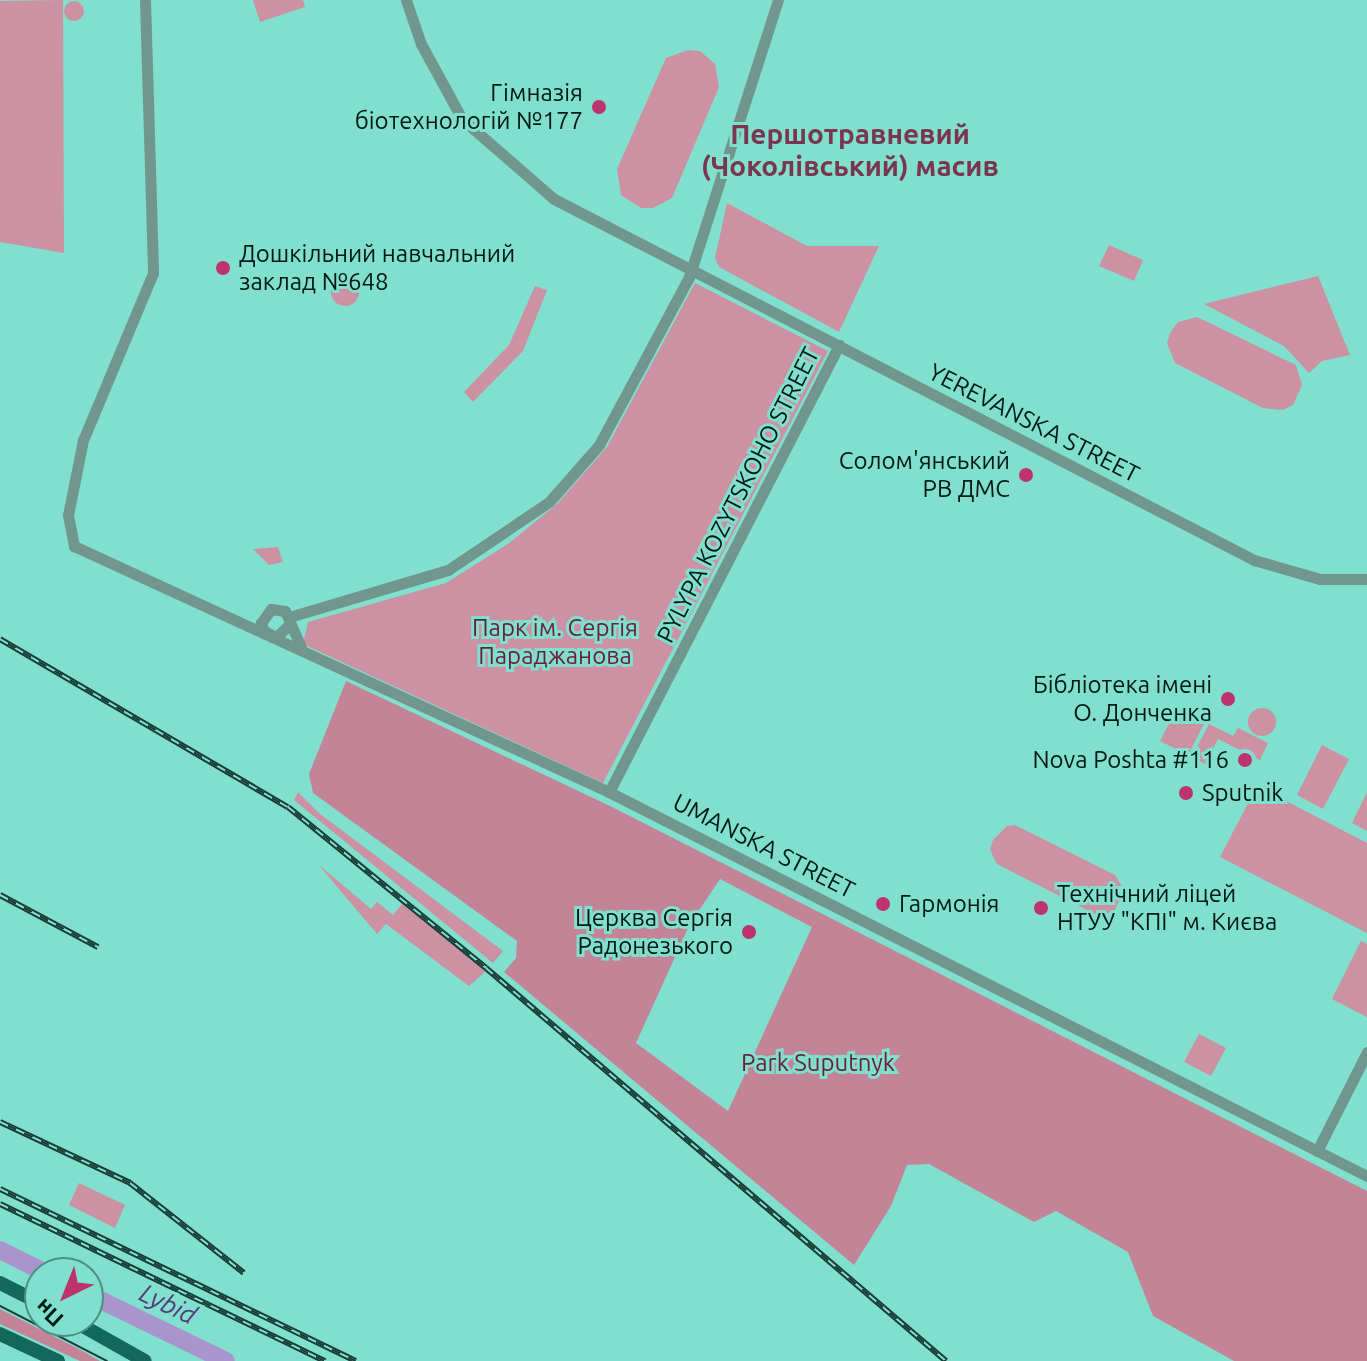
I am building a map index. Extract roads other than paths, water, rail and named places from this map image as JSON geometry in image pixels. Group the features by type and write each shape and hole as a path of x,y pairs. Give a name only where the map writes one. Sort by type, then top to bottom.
{"main road":[{"path":"0,1283 24,1295"},
{"path":"0,1334 58,1361"},
{"path":"102,1337 145,1361"}],"street":[{"name":"UMANSKA STREET","path":"145,0 153,273 80,452 68,515 70,537 83,554 238,619 609,792 1367,1176"},
{"name":"YEREVANSKA STREET","path":"406,0 451,102 488,144 554,199 1254,560 1320,579 1367,579"},
{"path":"264,614 261,623 268,634 281,636 290,621 448,570 549,502 599,445 692,268 778,0"},
{"name":"PYLYPA KOZYTSKOHO STREET","path":"609,792 839,345"},
{"path":"238,619 264,614 276,608 290,621 292,636 307,653"},
{"path":"1317,1151 1367,1052"}],"waterway":[{"name":"Lybid","path":"0,1250 24,1262"},
{"name":"Lybid","path":"104,1302 226,1361"}],"tram line":[{"path":"0,1306 107,1361"}],"railway":[{"path":"0,639 288,807 486,968 946,1361"},
{"path":"0,895 98,947"},
{"path":"0,1122 130,1183 244,1273"},
{"path":"0,1189 356,1361"},
{"path":"0,1204 325,1361"}],"place":[{"name":"Гімназія біотехнологій №177","path":"599,107"},
{"name":"Дошкільний навчальний заклад №648","path":"223,268"},
{"name":"Солом'янський РВ ДМС","path":"1026,475"},
{"name":"Бібліотека імені О. Донченка","path":"1228,699"},
{"name":"Nova Poshta #116","path":"1245,760"},
{"name":"Sputnik","path":"1186,793"},
{"name":"Гармонія","path":"883,904"},
{"name":"Технічний ліцей НТУУ \"КПІ\" м. Києва","path":"1041,908"},
{"name":"Церква Сергія Радонезького","path":"749,932"}],"district":[{"name":"Першотравневий (Чоколівський) масив","path":"850,150"}],"park label":[{"name":"Парк ім. Сергія Параджанова","path":"555,642"},
{"name":"Park Suputnyk","path":"818,1063"}]}
